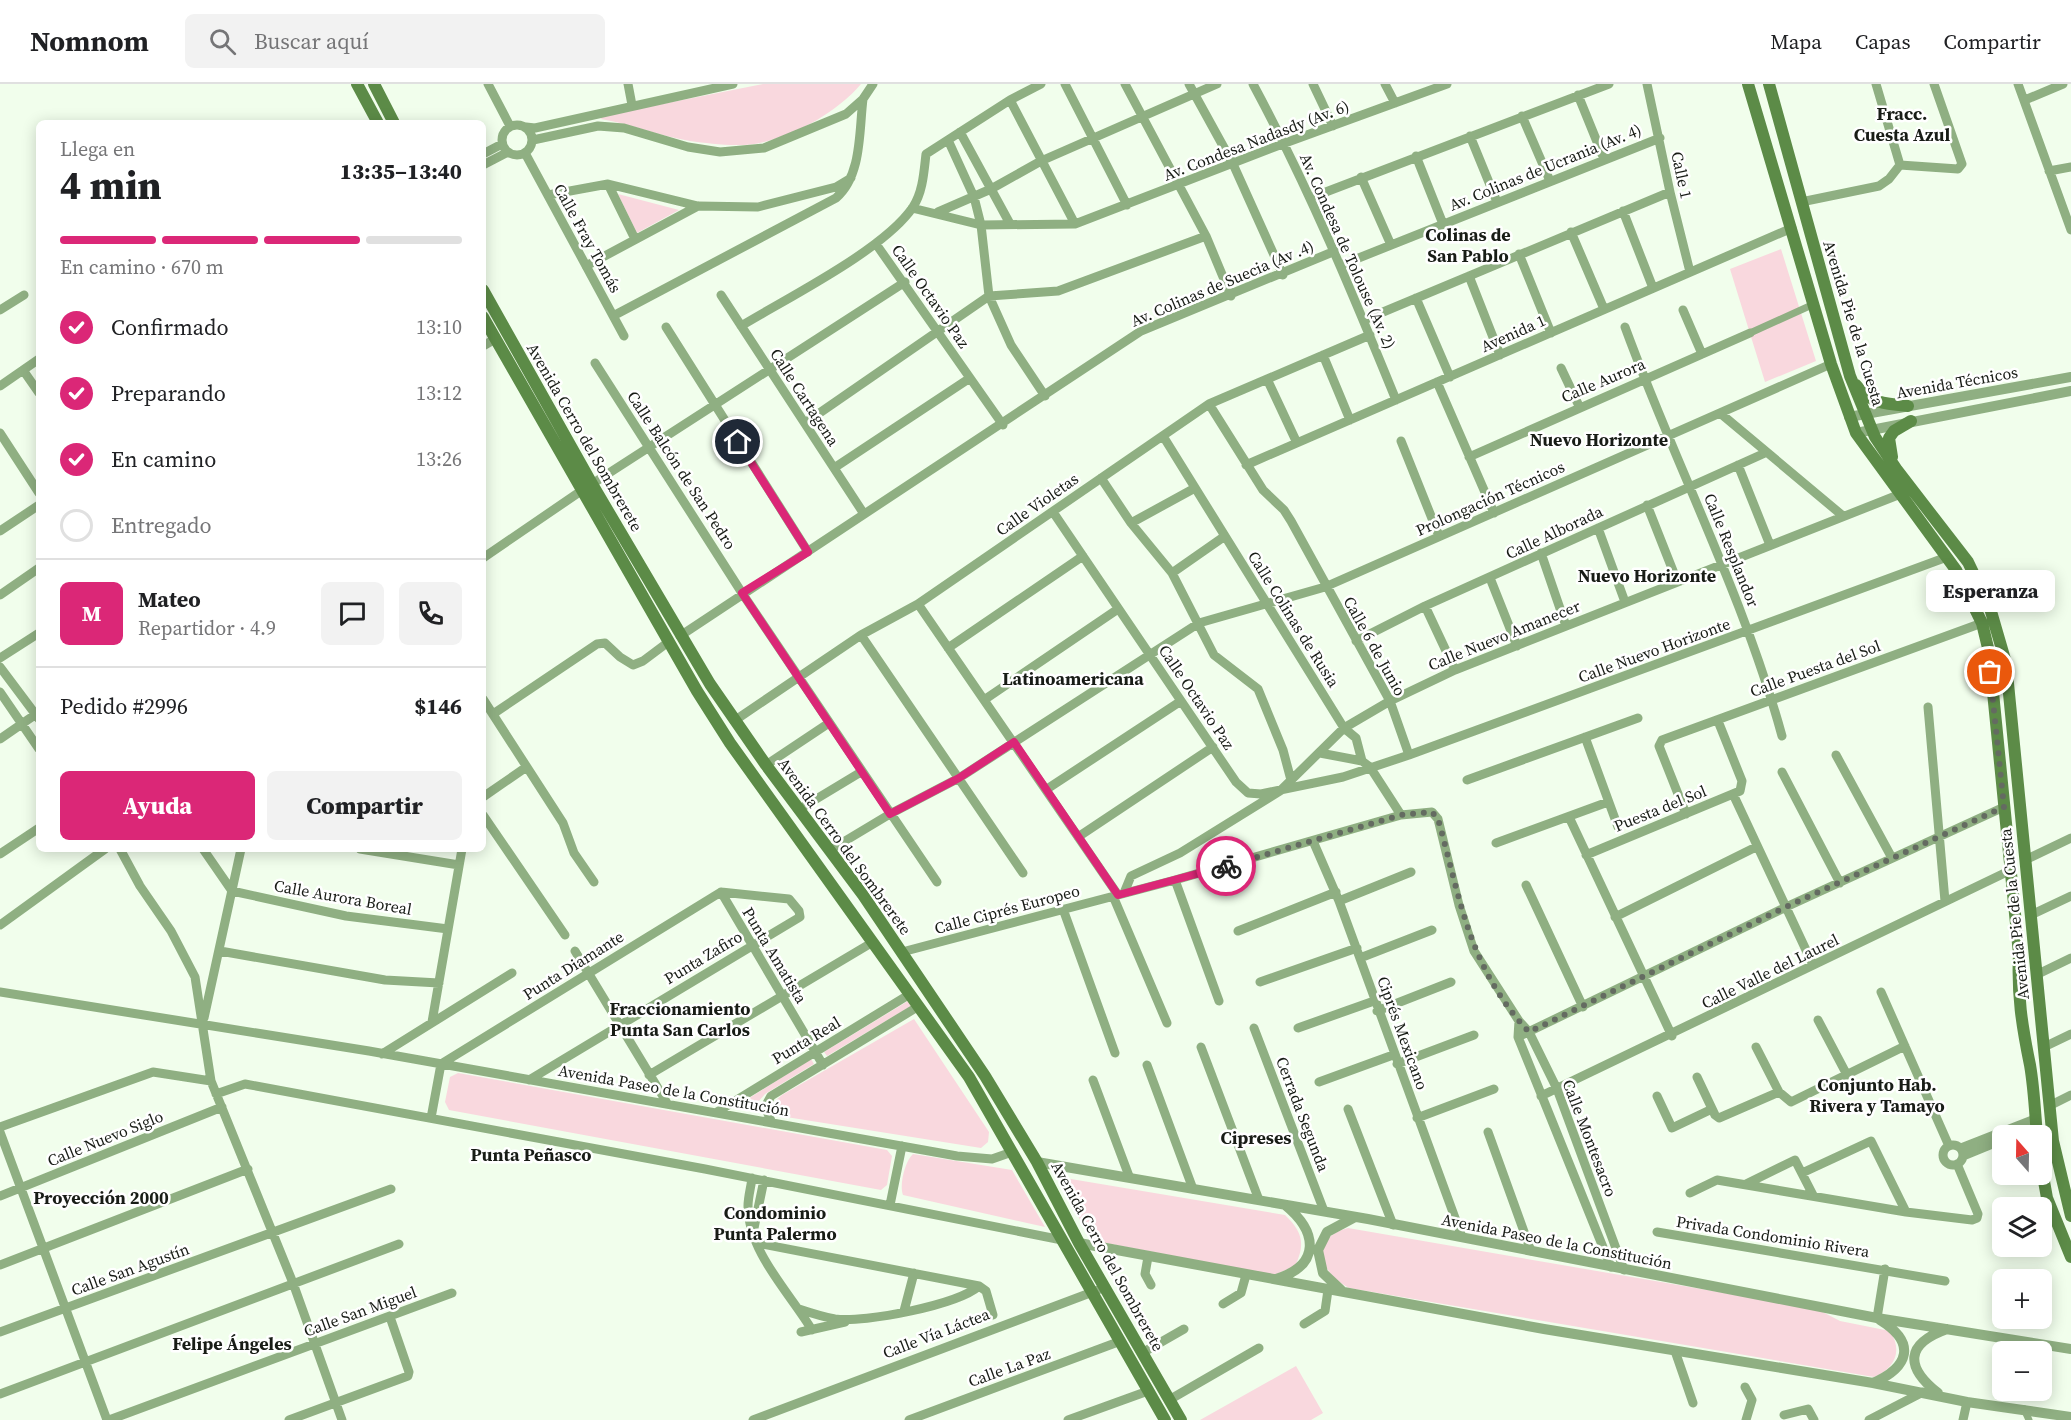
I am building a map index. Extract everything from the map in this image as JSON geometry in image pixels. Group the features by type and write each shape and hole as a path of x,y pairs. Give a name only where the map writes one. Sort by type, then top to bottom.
{"main road":[{"path":"357,84 376,120"},
{"path":"374,84 392,120"},
{"name":"Avenida Pie de la Cuesta","path":"1748,84 1831,364 1849,417 1856,433 1898,495 1947,557 1968,590 1982,623 1989,652 2019,954 2017,987 2036,1125"},
{"name":"Avenida Pie de la Cuesta","path":"1769,84 1850,376 1864,415 1897,470 1968,562 1990,608 2006,663 2049,1106 2059,1176 2071,1216"},
{"name":"Avenida Cerro del Sombrerete","path":"486,296 667,643 730,743 969,1077 1092,1292 1118,1342 1165,1420"},
{"name":"Avenida Cerro del Sombrerete","path":"486,322 734,721 830,850 985,1076 1037,1162 1079,1243 1181,1420"},
{"path":"1850,376 1862,394 1873,400 1908,406"},
{"path":"1897,470 1888,446 1889,438 1894,431 1911,421"},
{"path":"2045,1185 2047,1197 2071,1257"}],"street":[{"path":"488,84 510,126"},
{"path":"628,84 632,105"},
{"path":"510,126 535,128 632,105 689,88 733,84"},
{"path":"486,153 505,148 518,155 525,153 533,140 598,126 624,128 688,147 720,152 764,148 846,114 863,99 873,84"},
{"path":"741,326 876,244 912,208 922,180 926,154 1010,100 1041,84"},
{"path":"1065,84 1127,205"},
{"path":"1125,84 1206,236 1230,296"},
{"path":"1189,84 1233,164 1283,274"},
{"path":"938,212 991,189 1041,161 1217,84"},
{"name":"Av. Condesa de Tolouse (Av. 2)","path":"1252,84 1285,143 1335,251 1396,400"},
{"path":"1313,84 1333,126"},
{"path":"1384,84 1395,103"},
{"name":"Av. Condesa Nadasdy (Av. 6)","path":"1076,225 1444,84"},
{"path":"1310,198 1609,84"},
{"name":"Calle 1","path":"1647,84 1690,272"},
{"path":"1876,84 1900,165"},
{"path":"1900,165 1958,169 1962,164 1934,84"},
{"path":"2018,84 2070,226"},
{"path":"2025,100 2062,84"},
{"path":"1578,95 1604,159"},
{"path":"614,316 836,198 847,190 853,177 863,99"},
{"path":"1010,100 1076,225"},
{"path":"1522,116 1550,181"},
{"path":"505,148 503,134 510,126"},
{"path":"526,127 533,140"},
{"path":"960,132 1009,222"},
{"path":"1470,136 1497,202"},
{"name":"Av. Colinas de Ucrania (Av. 4)","path":"1341,265 1660,138"},
{"path":"948,140 967,177 974,197 981,225 989,296 1011,345 1045,396"},
{"path":"486,163 505,148"},
{"name":"Calle Fray Tomás","path":"525,153 624,336"},
{"path":"1416,156 1443,224"},
{"path":"1802,202 1879,186 1889,179 1900,165"},
{"path":"2049,171 2071,167"},
{"path":"967,177 981,170"},
{"path":"548,195 608,184 698,206 758,207 836,187 853,177"},
{"path":"1361,177 1391,245"},
{"path":"608,184 635,240"},
{"path":"1364,320 1670,192"},
{"path":"586,266 698,206"},
{"path":"912,208 938,212 981,225 1009,222 1076,225"},
{"path":"1623,211 1653,288"},
{"name":"Avenida 1","path":"1246,465 1792,228"},
{"path":"1570,232 1604,309"},
{"path":"805,423 989,296 1058,291 1206,236"},
{"name":"Calle Octavio Paz","path":"876,244 905,282 1003,425"},
{"name":"Av. Colinas de Suecia (Av .4)","path":"680,636 742,593 1003,425 1141,331 1335,251"},
{"path":"1519,254 1551,333"},
{"path":"1469,276 1500,355"},
{"path":"486,556 905,282"},
{"path":"0,310 24,295"},
{"name":"Calle Cartagena","path":"721,295 864,514"},
{"path":"1416,298 1450,377"},
{"path":"1750,333 1814,304"},
{"path":"1683,310 1702,354"},
{"path":"666,327 808,552"},
{"name":"Calle Resplandor","path":"1625,327 1644,378 1723,563 1772,699 1782,736"},
{"name":"Calle Aurora","path":"1469,457 1579,406 1750,333"},
{"name":"Calle Violetas","path":"734,721 861,635 918,604 1209,404 1370,335"},
{"path":"486,344 495,339"},
{"path":"1323,355 1350,420"},
{"path":"0,386 36,362"},
{"name":"Calle Balcón de San Pedro","path":"595,363 742,593 937,882"},
{"name":"Prolongación Técnicos","path":"830,850 890,814 959,778 1198,624 1326,587 1831,364"},
{"path":"1561,368 1579,406"},
{"path":"23,370 36,389"},
{"name":"Avenida Técnicos","path":"1849,417 2071,376"},
{"path":"834,468 970,378"},
{"path":"1267,379 1297,443"},
{"path":"1437,382 1494,513"},
{"name":"Avenida Técnicos","path":"1856,433 2071,391"},
{"name":"Calle 6 de Junio","path":"1209,404 1263,490 1284,510 1291,521 1390,701 1409,755"},
{"path":"1720,412 1765,453 1843,516"},
{"path":"0,433 36,488"},
{"name":"Calle Colinas de Rusia","path":"1162,436 1344,728 1356,738 1366,764 1401,815"},
{"path":"1401,441 1439,536"},
{"name":"Calle Alborada","path":"1356,641 1425,606 1765,453"},
{"path":"1738,465 1770,545"},
{"path":"1101,478 1131,523 1172,573 1214,655 1258,689 1283,750 1291,780"},
{"path":"1131,523 1195,488"},
{"name":"Calle Nuevo Amanecer","path":"1280,791 1344,728 1390,701 1455,670 1898,495"},
{"path":"1647,506 1677,581"},
{"path":"0,531 36,507"},
{"name":"Calle Octavio Paz","path":"1053,512 1236,782 1248,793 1280,791 1343,777 1366,764"},
{"path":"1598,528 1625,602"},
{"path":"1172,573 1225,536"},
{"path":"1541,554 1566,626"},
{"path":"948,648 1083,556"},
{"name":"Calle Nuevo Horizonte","path":"1366,764 1409,755 1947,557"},
{"path":"0,595 36,570"},
{"path":"1490,578 1517,646"},
{"path":"918,604 1118,894 1167,1023"},
{"path":"1425,606 1455,670"},
{"path":"984,700 1118,609"},
{"name":"Calle Puesta del Sol","path":"1686,814 1659,743 1772,699 1982,623"},
{"path":"0,658 36,635"},
{"path":"861,635 1023,873"},
{"path":"493,714 597,644 605,643 620,657 633,664 643,661 667,643"},
{"path":"0,667 36,712"},
{"path":"0,693 36,745"},
{"path":"1047,789 1181,701"},
{"path":"486,704 525,768 563,823 574,853 594,882"},
{"path":"1928,707 1946,902"},
{"path":"0,739 21,723 36,716"},
{"path":"1467,780 1638,718"},
{"name":"Puesta del Sol","path":"1586,855 1733,794 1743,786 1718,721"},
{"path":"766,765 829,723"},
{"path":"1585,737 1618,827"},
{"path":"1078,837 1213,747"},
{"path":"1320,753 1366,764"},
{"path":"1836,754 1892,858"},
{"path":"486,795 525,768"},
{"path":"798,810 861,772"},
{"path":"1782,772 1840,883"},
{"path":"769,798 782,788"},
{"path":"1118,894 1131,876 1180,854 1280,791"},
{"path":"1733,794 1756,847 1814,965"},
{"path":"1496,843 1608,802"},
{"path":"1518,1037 1583,1007 1642,975 2004,807"},
{"name":"Calle Ciprés Europeo","path":"902,952 1175,880 1401,815 1432,812"},
{"name":"Calle Montesacro","path":"1432,812 1438,819 1459,905 1474,951 1519,1021 1529,1032 1557,1089 1624,1270"},
{"path":"1569,817 1672,1036"},
{"path":"486,819 565,935"},
{"path":"0,854 36,830"},
{"path":"2025,860 2071,838"},
{"name":"Ciprés Mexicano","path":"1313,841 1338,896 1395,1059 1462,1237"},
{"path":"1615,917 1756,847"},
{"path":"0,925 101,852"},
{"path":"122,852 192,971 203,1024 211,1081 248,1169 342,1420"},
{"path":"205,852 232,891"},
{"path":"203,1024 240,852"},
{"path":"379,852 459,865"},
{"path":"432,1022 461,852"},
{"name":"Calle Valle del Laurel","path":"1541,1096 1672,1036 2010,870"},
{"path":"1238,931 1411,872"},
{"path":"1175,880 1219,1001"},
{"path":"1526,885 1583,1007"},
{"name":"Calle Aurora Boreal","path":"232,891 346,916 448,929"},
{"name":"Punta Zafiro","path":"529,1080 800,917 800,911 789,899 720,892"},
{"name":"Punta Amatista","path":"720,892 823,1065"},
{"name":"Punta Diamante","path":"441,1064 720,892"},
{"path":"2031,915 2071,896"},
{"path":"1063,909 1115,1053"},
{"path":"1360,958 1432,930"},
{"path":"650,1075 873,942"},
{"path":"1260,982 1357,948"},
{"path":"220,951 385,980 439,983"},
{"path":"575,951 667,1103"},
{"path":"2036,975 2071,958"},
{"path":"382,1054 512,973"},
{"path":"1298,1028 1451,982"},
{"name":"Avenida Paseo de la Constitución","path":"0,992 441,1064 902,1146 992,1159 1012,1152"},
{"path":"1881,992 1950,1146"},
{"name":"Punta Real","path":"717,1112 910,994"},
{"name":"Punta Real","path":"772,1123 765,1107 771,1096 919,1006"},
{"path":"1818,1020 1847,1075"},
{"name":"Calle Montesacro","path":"1519,1021 1518,1037 1611,1267"},
{"name":"Cerrada Segunda","path":"1254,1028 1324,1211"},
{"path":"2044,1047 2071,1034"},
{"path":"1319,1082 1473,1035"},
{"path":"1756,1047 1779,1092 1787,1101 1796,1101 1905,1046"},
{"path":"1201,1047 1259,1200"},
{"path":"431,1118 441,1064"},
{"path":"1146,1065 1193,1189"},
{"path":"0,1127 153,1072 211,1081"},
{"path":"1697,1077 1717,1117 1725,1117 1779,1092"},
{"path":"1093,1080 1129,1176"},
{"path":"216,1094 245,1084 764,1180 1062,1240"},
{"path":"1417,1118 1494,1089"},
{"path":"2049,1106 2071,1095"},
{"path":"1657,1096 1672,1128 1712,1109"},
{"name":"Calle Nuevo Siglo","path":"0,1196 222,1107"},
{"path":"1348,1109 1394,1225"},
{"path":"0,1132 64,1310 86,1360 108,1420"},
{"path":"1488,1132 1531,1251"},
{"path":"1802,1173 1871,1141 1906,1212"},
{"path":"1690,1193 1713,1180 1906,1212 1977,1218 1978,1214 1957,1164 1962,1152 1992,1141"},
{"path":"1975,1147 1992,1143"},
{"path":"1957,1164 1948,1163 1944,1158 1945,1149 1956,1145 1962,1152"},
{"path":"890,1205 902,1146"},
{"path":"1746,1184 1791,1160 1797,1163 1813,1195"},
{"name":"Avenida Paseo de la Constitución","path":"1037,1162 1355,1216 1877,1318 2071,1349"},
{"path":"0,1265 248,1169"},
{"path":"752,1178 748,1208 757,1243 766,1261 812,1330"},
{"path":"753,1231 764,1180"},
{"name":"Calle San Agustín","path":"0,1332 392,1189"},
{"path":"1272,1280 1297,1270 1306,1260 1310,1250 1305,1225 1285,1205"},
{"path":"1344,1293 1323,1273 1318,1250 1327,1232 1355,1216"},
{"name":"Privada Condominio Rivera","path":"1657,1232 1945,1281"},
{"path":"757,1243 980,1286 986,1292 993,1315"},
{"path":"1079,1243 1344,1293 1873,1383 1966,1402 2024,1408 2067,1417"},
{"path":"0,1394 399,1244"},
{"path":"1148,1257 1145,1274 1151,1285"},
{"name":"Privada Condominio Rivera","path":"1877,1318 1885,1269"},
{"path":"904,1311 914,1273"},
{"path":"1223,1304 1241,1293 1246,1275"},
{"path":"801,1332 936,1305 973,1292 980,1286"},
{"name":"Calle Vía Láctea","path":"753,1420 778,1408 1106,1287"},
{"path":"1304,1324 1325,1311 1328,1290"},
{"name":"Calle San Miguel","path":"108,1420 452,1293"},
{"path":"799,1309 837,1319 860,1319"},
{"path":"289,1420 408,1376 410,1372 390,1317"},
{"path":"1873,1383 1897,1370 1904,1355 1904,1344 1899,1334 1877,1318"},
{"path":"1940,1395 1919,1378 1914,1367 1915,1354 1926,1337 1950,1328"},
{"path":"1142,1353 1184,1329"},
{"name":"Calle La Paz","path":"909,1420 930,1416 1118,1342"},
{"path":"1169,1400 1259,1348"},
{"path":"1675,1351 1693,1402"},
{"path":"1745,1387 1752,1400 1746,1420"},
{"path":"1068,1420 1148,1391"},
{"path":"1869,1420 1923,1392"},
{"path":"1963,1420 1966,1402"},
{"path":"2024,1408 2029,1420"},
{"path":"1784,1415 1808,1409 1814,1420"}],"shaded area":[{"path":"763,84 861,84 841,104 817,120 791,133 755,144 727,145 690,141 601,119 602,116"},
{"path":"618,194 679,210 637,233"},
{"path":"1781,249 1816,361 1765,382 1730,269"},
{"path":"908,1001 911,1006 827,1056 824,1052"},
{"path":"914,1019 989,1132 988,1142 981,1148 780,1116 775,1110 775,1101 782,1095"},
{"path":"811,1059 814,1064 765,1094 757,1103 759,1112 735,1107"},
{"path":"458,1073 887,1150 892,1156 887,1185 881,1190 449,1110 445,1102 450,1077"},
{"path":"913,1154 1012,1170 1045,1227 903,1195 904,1173"},
{"path":"1059,1177 1285,1215 1299,1232 1301,1244 1298,1258 1295,1266 1274,1275 1090,1240"},
{"path":"1348,1228 1817,1309 1840,1321 1890,1331 1896,1345 1895,1358 1887,1369 1874,1377 1349,1288 1331,1273 1322,1256 1327,1240 1335,1233"},
{"path":"1296,1366 1323,1413 1311,1420 1200,1420"}],"way so far":[{"path":"1226,866 1401,815 1422,811 1432,812 1438,819 1459,905 1474,951 1519,1021 1529,1032 1583,1007 1642,975 2004,807 1990,672"}],"place":[{"name":"Esperanza","path":"1990,672"}],"district":[{"name":"Fracc. Cuesta Azul","path":"1902,124"},
{"name":"Colinas de San Pablo","path":"1468,245"},
{"name":"Nuevo Horizonte","path":"1599,440"},
{"name":"Nuevo Horizonte","path":"1647,576"},
{"name":"Latinoamericana","path":"1073,679"},
{"name":"Fraccionamiento Punta San Carlos","path":"680,1019"},
{"name":"Conjunto Hab. Rivera y Tamayo","path":"1877,1095"},
{"name":"Cipreses","path":"1256,1138"},
{"name":"Punta Peñasco","path":"531,1155"},
{"name":"Proyección 2000","path":"101,1198"},
{"name":"Condominio Punta Palermo","path":"775,1223"},
{"name":"Felipe Ángeles","path":"232,1344"}],"route":[{"path":"738,442 808,552 742,593 890,814 959,778 1014,742 1118,895 1226,866"}]}
